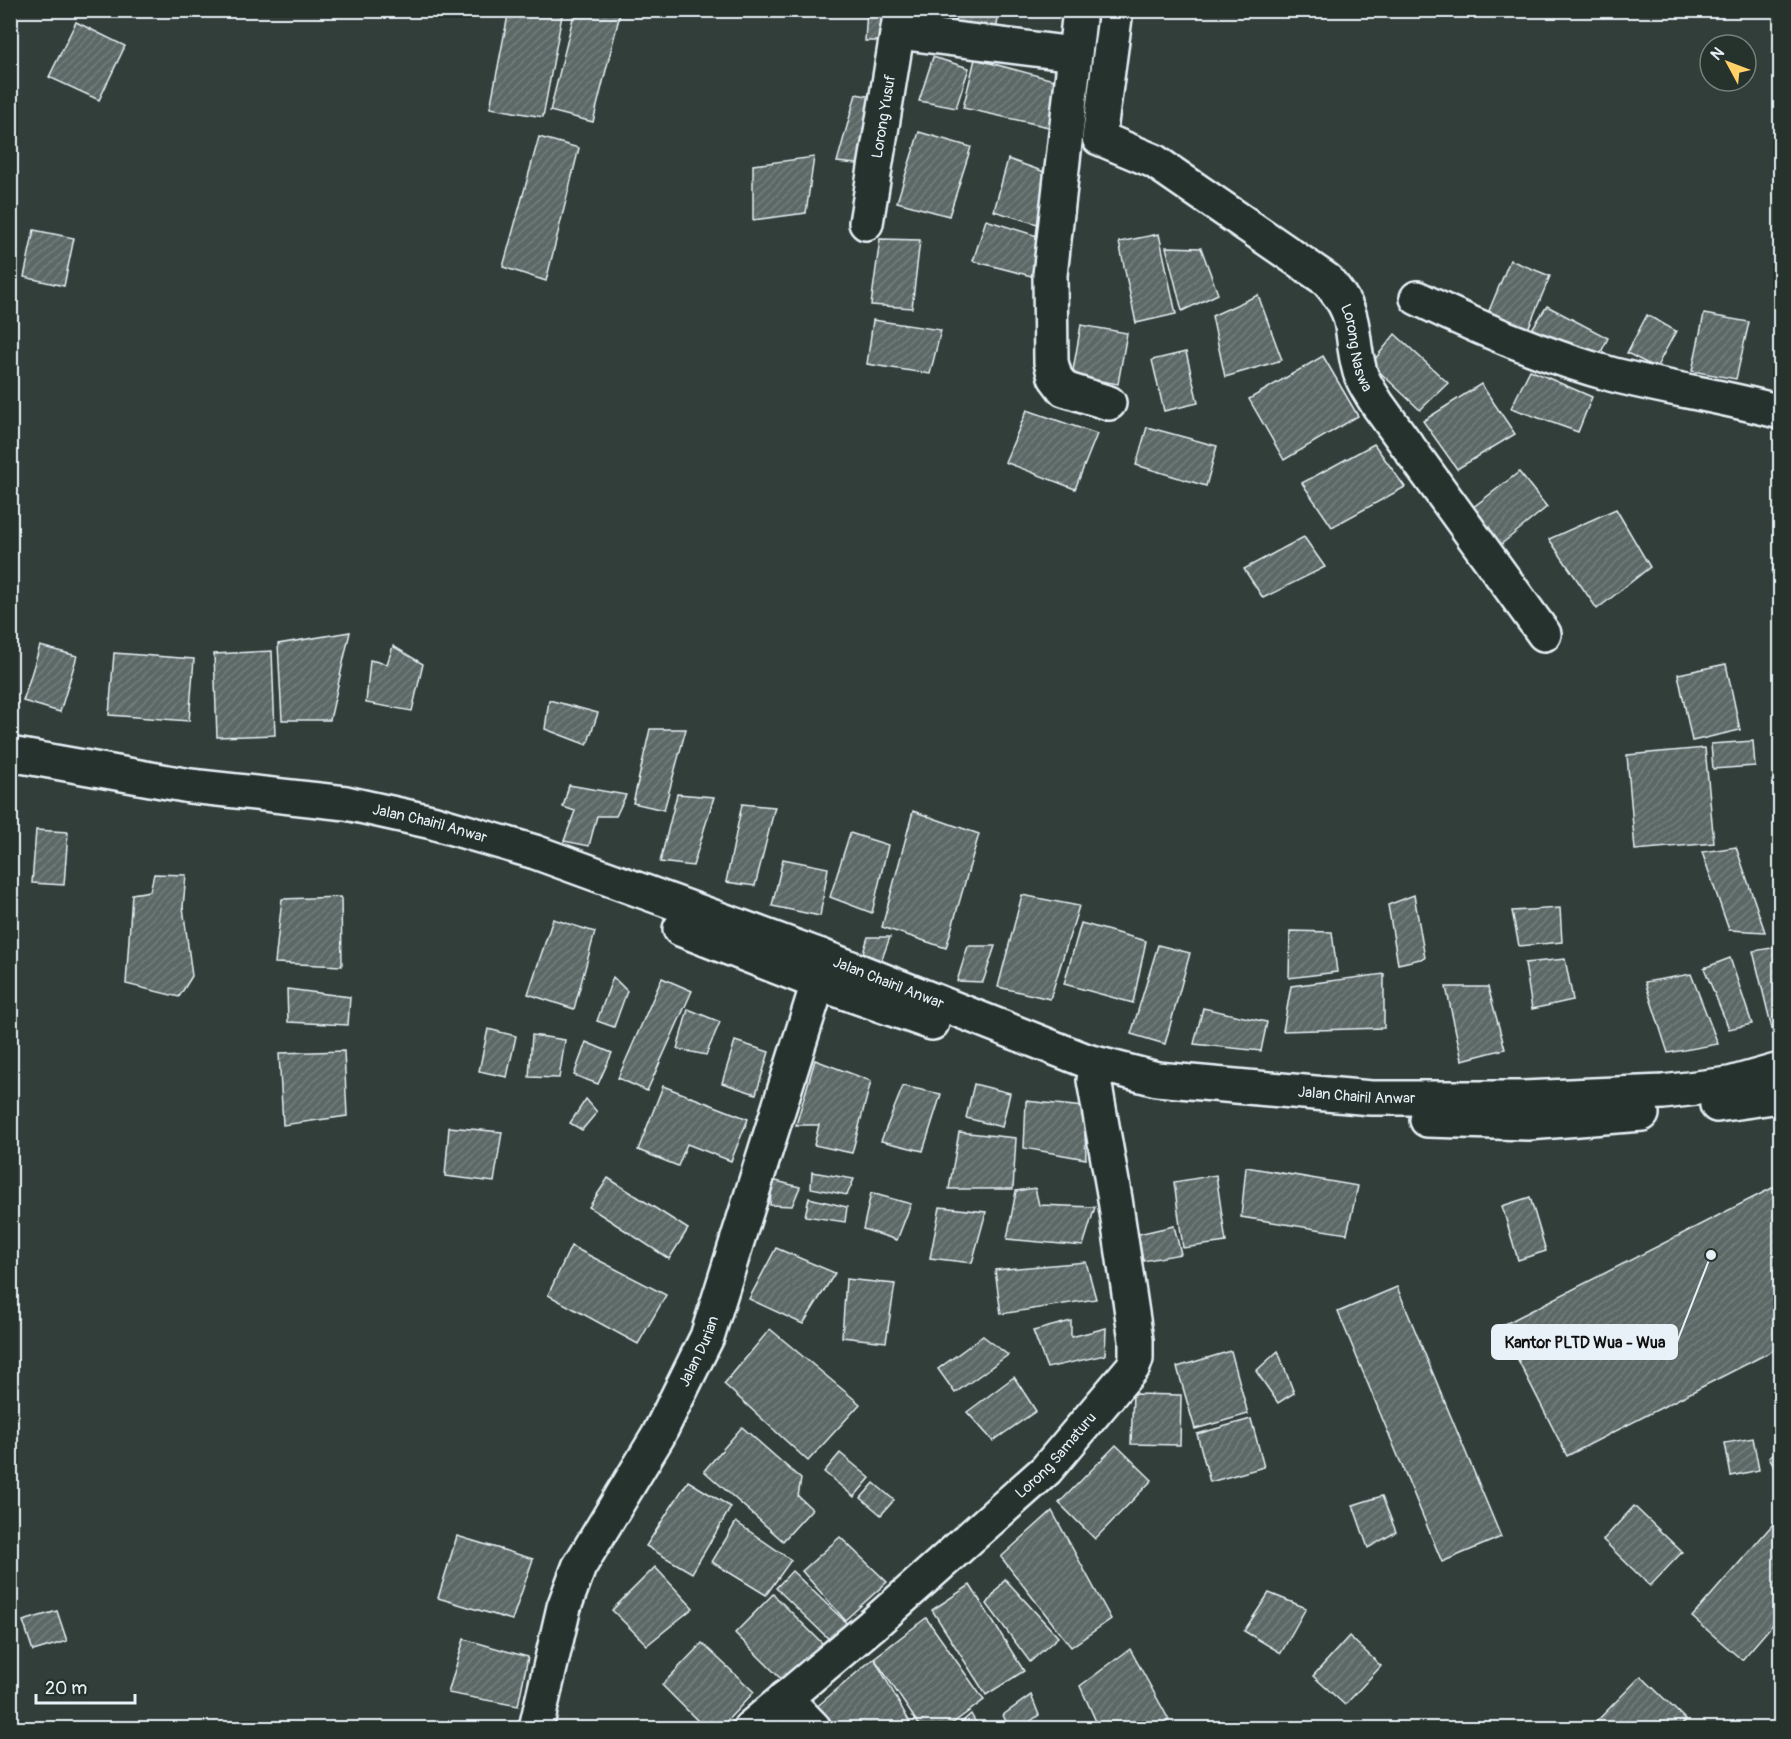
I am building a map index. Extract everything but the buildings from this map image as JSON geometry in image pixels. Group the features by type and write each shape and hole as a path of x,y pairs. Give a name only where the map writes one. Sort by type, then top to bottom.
{"street":[{"path":"1080,10 1074,54 1084,136"},
{"path":"1109,403 1064,389 1053,371 1050,275 1116,10"},
{"path":"899,21 1074,54"},
{"name":"Lorong Yusuf","path":"866,223 899,21"},
{"name":"Lorong Naswa","path":"1084,136 1154,161 1304,262 1332,286 1343,298 1352,318 1360,374 1378,405 1544,634"},
{"path":"1417,298 1452,316 1568,361 1616,375 1727,398 1780,412"},
{"name":"Jalan Chairil Anwar","path":"10,754 189,786 346,803 432,822 535,852 819,970 1094,1080 1166,1096 1381,1118 1528,1123 1604,1119 1780,1096"},
{"name":"Jalan Chairil Anwar","path":"10,770 354,821 441,842 1087,1061 1157,1079 1371,1098 1523,1098 1663,1092 1730,1084 1780,1070"},
{"name":"Jalan Durian","path":"544,1726 564,1607 579,1567 658,1436 707,1337 819,970"},
{"name":"Lorong Samaturu","path":"750,1728 871,1626 1046,1470 1126,1378 1136,1359 1136,1340 1117,1210 1094,1080"},
{"path":"785,1698 814,1728"}],"place":[{"name":"Kantor PLTD Wua - Wua","path":"1711,1255"}]}
